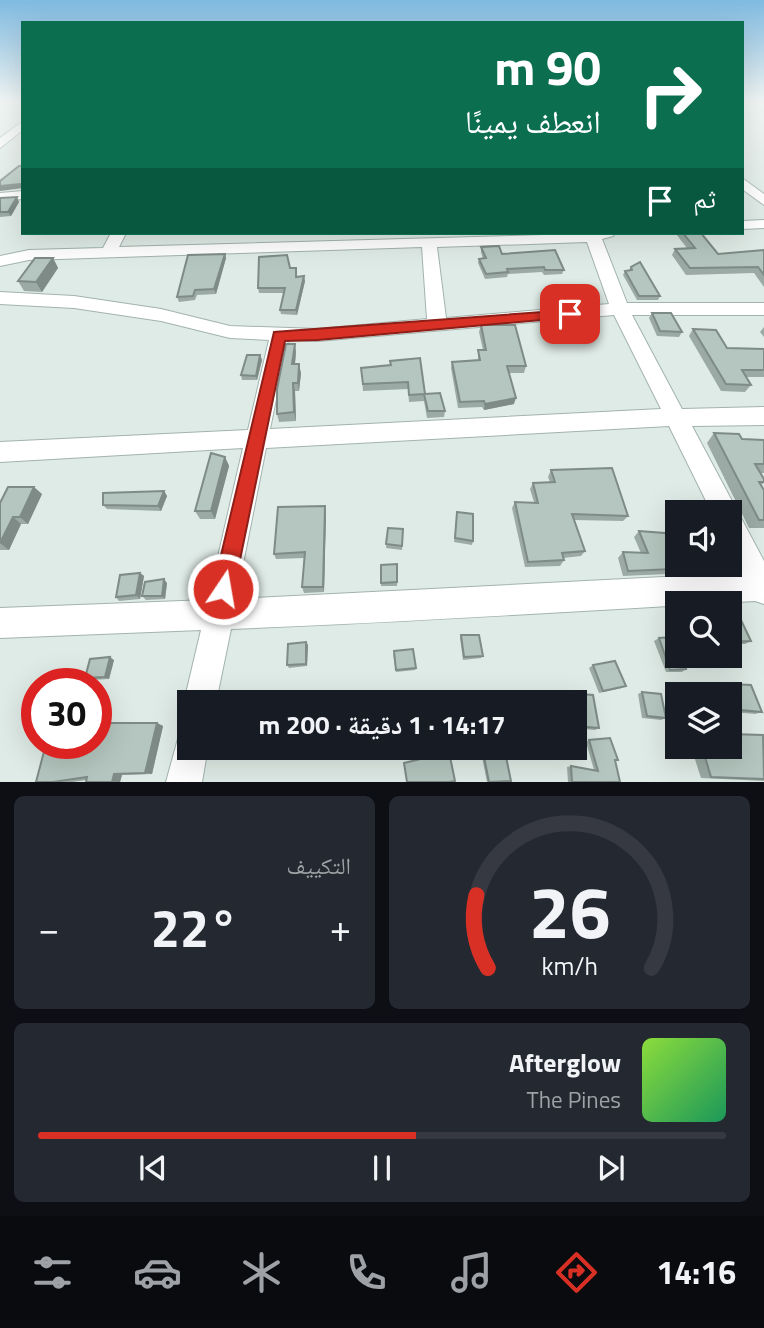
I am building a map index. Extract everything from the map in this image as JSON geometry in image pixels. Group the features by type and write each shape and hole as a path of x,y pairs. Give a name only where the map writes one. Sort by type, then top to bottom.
{"street":[{"path":"744,184 764,201"},
{"path":"0,197 21,195"},
{"path":"744,225 764,224"},
{"path":"109,252 117,235"},
{"path":"0,261 29,255 109,252 231,240 429,243 459,237 552,235"},
{"path":"598,235 595,246 620,309 718,500"},
{"path":"429,243 437,324"},
{"path":"0,298 74,302 161,315 230,332 279,336 620,309 764,309"},
{"path":"202,690 279,336"},
{"path":"0,452 84,445 367,434 676,416 764,416"},
{"path":"0,623 386,608 763,587 742,546"},
{"path":"184,782 188,760"}],"building":[{"path":"21,166 21,186 20,184 0,186 0,181"},
{"path":"17,197 8,212 0,212 0,198"},
{"path":"685,235 703,235 718,254 764,250 764,275 758,267 690,268 675,249 695,248"},
{"path":"499,246 502,254 555,250 564,270 545,270 544,267 507,269 508,272 486,274 479,259 486,258 481,247"},
{"path":"225,254 214,289 195,290 193,296 177,297 188,255"},
{"path":"287,255 290,268 296,268 296,277 304,276 296,310 280,310 285,288 258,288 259,257"},
{"path":"35,258 53,258 36,282 18,281"},
{"path":"640,262 660,296 639,296 625,271 632,270 631,267"},
{"path":"652,313 671,313 682,332 660,331"},
{"path":"481,325 515,325 526,366 507,366 516,398 485,404 484,401 460,402 452,362 480,360 478,350 486,350"},
{"path":"693,329 716,330 727,348 764,349 764,370 742,370 751,385 726,384"},
{"path":"286,344 295,344 292,364 299,364 298,383 293,383 294,412 277,414 277,389"},
{"path":"247,355 260,355 256,376 241,375"},
{"path":"420,358 425,394 440,393 445,411 428,411 424,394 409,395 408,382 363,384 361,368"},
{"path":"714,433 739,434 742,439 764,440 764,464 755,464 764,479 764,482 759,482 764,490 764,520 759,520"},
{"path":"211,453 225,457 211,511 195,511"},
{"path":"612,468 628,516 572,514 585,551 562,553 564,560 528,562 515,502 538,503 533,483 555,482 551,470"},
{"path":"8,487 34,487 20,517 13,517 0,543 0,503"},
{"path":"164,491 158,506 103,505 103,493"},
{"path":"325,506 323,587 302,587 305,552 274,554 278,507"},
{"path":"457,512 473,514 473,541 455,538"},
{"path":"388,528 403,529 402,546 386,544"},
{"path":"639,531 665,533 665,569 628,571 623,552 648,553"},
{"path":"397,564 397,582 381,583 381,565"},
{"path":"140,573 136,595 116,597 120,575"},
{"path":"164,579 162,596 142,596 145,582"},
{"path":"742,622 751,641 742,641"},
{"path":"461,635 479,635 483,656 464,657"},
{"path":"659,638 665,638 665,655"},
{"path":"306,642 306,664 287,665 288,644"},
{"path":"413,649 416,668 396,670 394,651"},
{"path":"110,657 107,668 88,668 90,659"},
{"path":"615,661 626,686 603,691 593,665"},
{"path":"742,685 751,685 762,712 742,710"},
{"path":"642,692 661,694 665,718 647,716"},
{"path":"587,695 593,695 599,728 587,727"},
{"path":"112,723 157,723 145,773 114,774 112,782 86,782 87,777 36,782 42,759 112,759"},
{"path":"742,734 763,735 764,779 711,777 706,759 742,759"},
{"path":"610,738 618,760 615,760 620,782 572,782 571,766 598,771 589,740"},
{"path":"416,760 451,760 455,781 407,782 404,763"},
{"path":"485,760 507,760 511,781 489,782"}],"route":[{"path":"223,589 279,336 570,314"}]}
